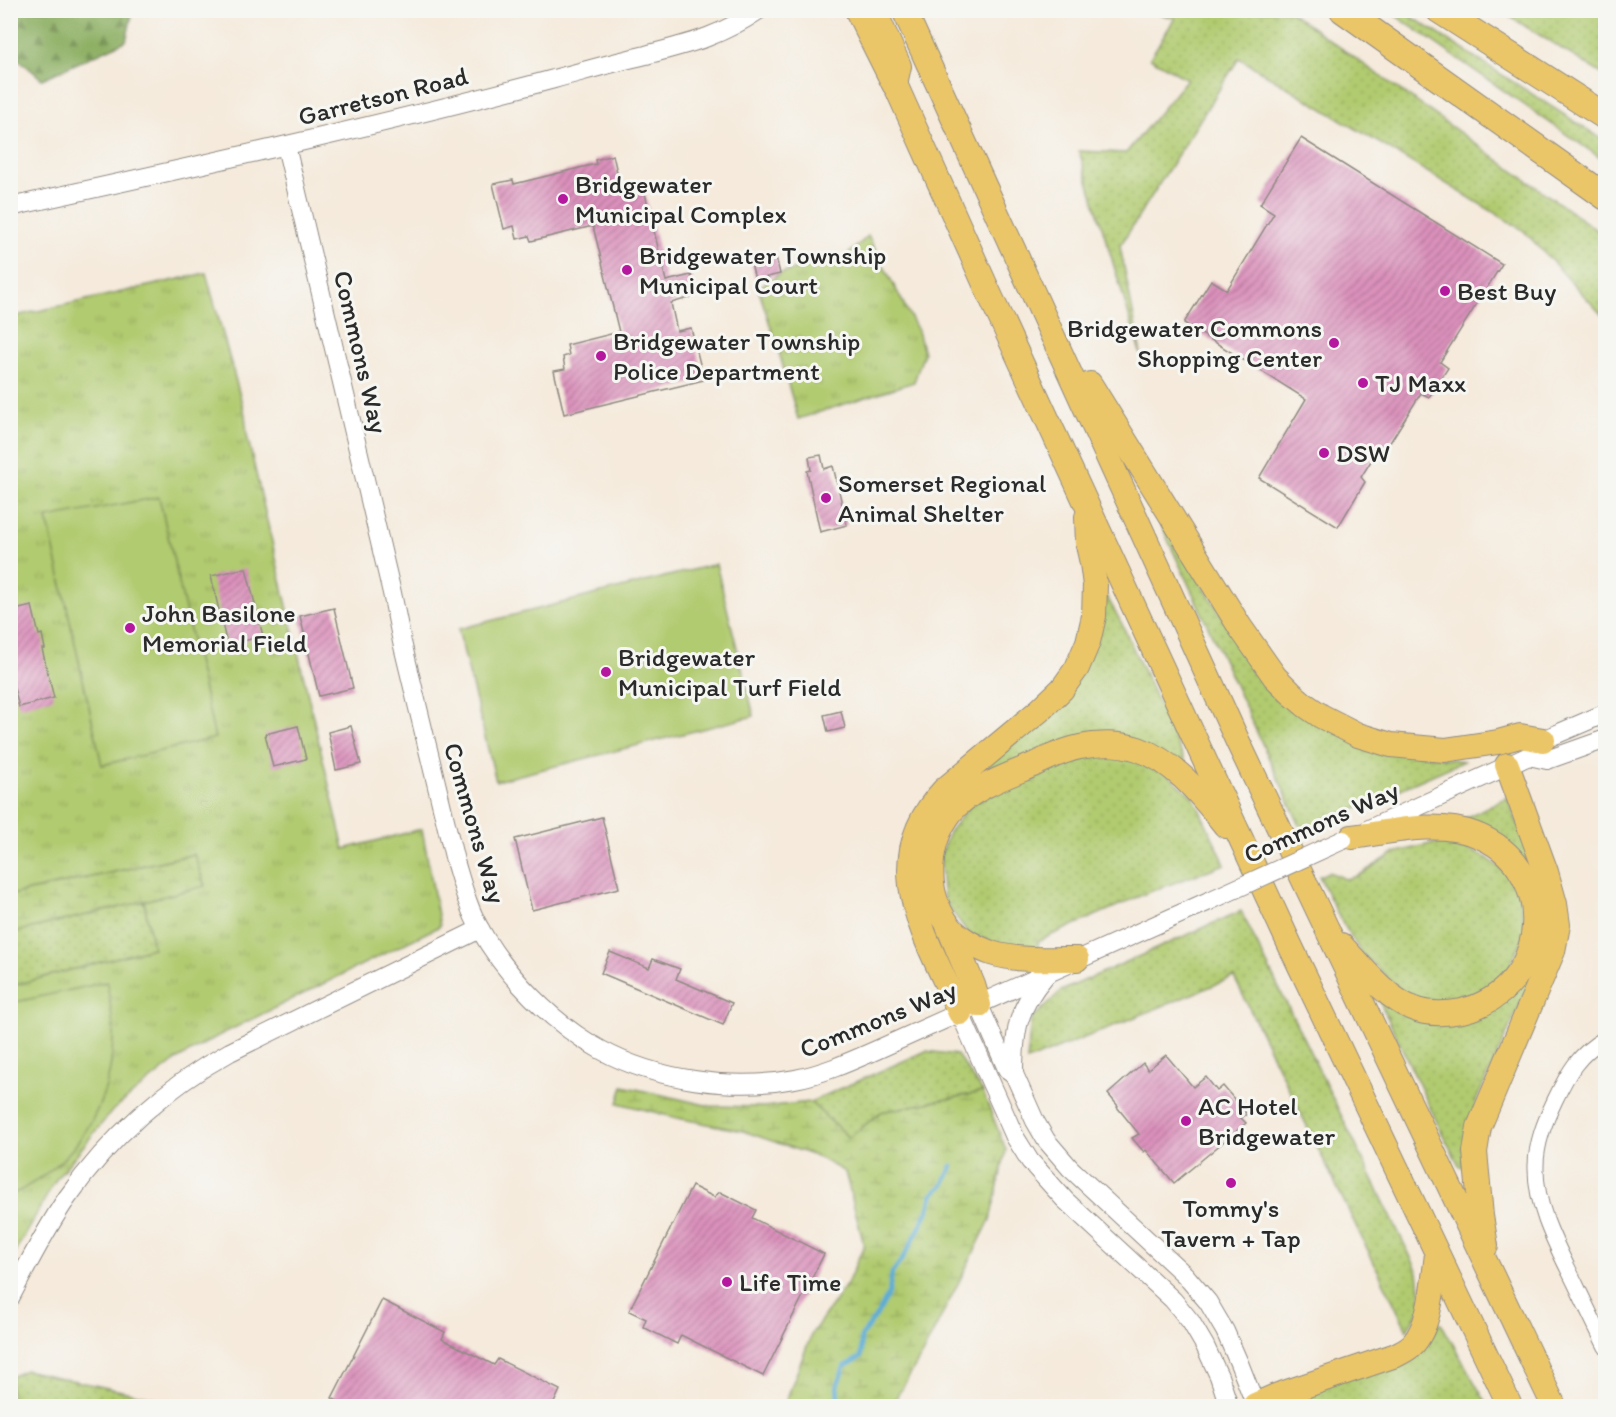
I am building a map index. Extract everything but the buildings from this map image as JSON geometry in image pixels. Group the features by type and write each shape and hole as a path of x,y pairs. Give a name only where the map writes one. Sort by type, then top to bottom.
{"highway":[{"path":"858,10 895,84 1247,853 1510,1407"},
{"path":"874,10 899,66 895,84"},
{"path":"904,10 1228,720 1554,1407"},
{"path":"1342,10 1605,197"},
{"path":"1439,10 1605,117"},
{"path":"1037,302 1080,367 1240,627 1262,660 1291,693 1321,716 1358,735 1391,745 1445,750 1498,742 1520,736 1526,754 1546,872 1556,904 1557,925 1554,951 1479,1127 1475,1152 1481,1216 1491,1275"},
{"path":"970,1009 928,942 915,907 911,891 909,859 913,841 925,814 944,790 1040,710 1062,689 1077,669 1088,642 1094,616 1095,585 1088,545 1087,505"},
{"path":"970,1009 973,985 936,901 932,885 932,855 942,827 951,813 963,800 985,787 1057,754 1078,747 1099,744 1137,749 1167,765 1195,789 1247,853"},
{"path":"1327,932 1387,993 1411,1008 1427,1013 1450,1013 1470,1009 1491,1000 1515,979 1533,943 1535,915 1530,890 1511,860 1502,850 1488,841 1474,834 1438,828 1347,838"},
{"path":"947,924 979,948 1006,957 1077,960"},
{"path":"1256,1406 1278,1395 1396,1355 1412,1346 1422,1332 1426,1319 1437,1255"}],"street":[{"name":"Garretson Road","path":"10,207 450,107 680,47 728,30 759,10"},
{"name":"Commons Way","path":"286,146 465,897 480,929 508,970 529,993 555,1018 584,1040 635,1065 665,1074 727,1083 760,1083 795,1079 832,1069 1347,838 1526,754 1605,712"},
{"name":"Commons Way","path":"1526,754 1547,760 1605,738"},
{"path":"10,1298 47,1230 86,1174 113,1142 178,1085 230,1052 480,929"},
{"path":"1047,973 1026,1002 1020,1015 1014,1048 1014,1074 1035,1121 1046,1140 1070,1168 1185,1275 1208,1302 1225,1331 1256,1406"},
{"path":"970,1009 1007,1069 1014,1074"},
{"path":"970,1009 1015,1137 1030,1161 1052,1186 1154,1281 1185,1315 1214,1361 1229,1407"},
{"path":"1605,1038 1587,1050 1566,1077 1542,1131 1536,1166 1539,1196 1550,1231 1605,1347"}],"green space":[{"path":"11,10 133,11 126,41 42,79 11,53"},
{"path":"1146,11 1289,11 1605,236 1605,318 1523,230 1239,58 1120,246 1141,355 1079,151 1126,153 1187,79 1150,58 1175,18"},
{"path":"1389,11 1403,11 1605,141 1605,161"},
{"path":"1501,11 1605,11 1605,76"},
{"path":"868,236 918,331 924,353 914,382 798,419 758,288 781,273 845,257"},
{"path":"206,273 245,414 247,435 344,849 422,829 440,926 218,1036 176,1060 113,1110 57,1178 11,1259 11,986 153,948 144,901 205,886 194,854 11,895 11,317"},
{"name":"John Basilone Memorial Field","path":"159,497 215,738 102,765 47,518"},
{"path":"1150,501 1252,664 1362,745 1464,761 1303,832"},
{"name":"Bridgewater Municipal Turf Field","path":"716,564 754,716 496,781 458,629"},
{"path":"1107,597 1122,624 1191,774 1127,738 951,791 1057,708"},
{"path":"1081,753 1118,754 1157,765 1194,798 1225,864 1149,892 1038,941 1038,949 1022,951 969,934 944,901 940,856 949,832 971,804"},
{"path":"1507,797 1547,900 1549,923 1542,956 1477,1099 1467,1133 1463,1166 1460,1167 1378,998 1407,1013 1430,1020 1463,1019 1486,1010 1514,990 1533,965 1542,937 1542,908 1533,879 1517,854 1492,833 1461,820"},
{"path":"1446,843 1487,858 1516,880 1526,931 1505,977 1461,1003 1411,999 1361,953 1338,915 1319,876 1329,872 1346,879 1358,876 1394,853 1430,844"},
{"path":"194,854 205,887 11,933 10,895"},
{"path":"144,901 153,948 11,986 11,933"},
{"path":"1241,911 1418,1272 1422,1306 1407,1330 1234,977 1027,1061 1031,1020 1061,991"},
{"path":"107,982 113,1037 111,1063 106,1087 97,1110 71,1151 33,1183 11,1195 11,1003"},
{"path":"926,1051 957,1055 983,1092 881,1112 849,1138 810,1102"},
{"path":"623,1086 710,1106 763,1107 810,1102 849,1138 881,1112 983,1092 1006,1150 990,1220 921,1357 891,1406 784,1406 812,1333 847,1284 864,1245 845,1172 818,1157 743,1131 618,1103"},
{"path":"1438,1323 1441,1323 1488,1406 1297,1406 1294,1399 1433,1334"},
{"path":"25,1370 191,1406 11,1406 11,1377"}],"waterway":[{"path":"832,1406 838,1398 837,1386 844,1367 861,1357 861,1337 880,1310 889,1292 892,1273 920,1227 932,1195 943,1185 952,1166"}],"place":[{"name":"Bridgewater Municipal Complex","path":"563,199"},
{"name":"Bridgewater Township Municipal Court","path":"627,270"},
{"name":"Best Buy","path":"1445,291"},
{"name":"Bridgewater Commons Shopping Center","path":"1334,343"},
{"name":"Bridgewater Township Police Department","path":"601,356"},
{"name":"TJ Maxx","path":"1363,383"},
{"name":"DSW","path":"1324,453"},
{"name":"Somerset Regional Animal Shelter","path":"826,498"},
{"name":"John Basilone Memorial Field","path":"130,628"},
{"name":"Bridgewater Municipal Turf Field","path":"606,672"},
{"name":"AC Hotel Bridgewater","path":"1186,1121"},
{"name":"Tommy's Tavern + Tap","path":"1231,1183"},
{"name":"Life Time","path":"727,1282"}]}
